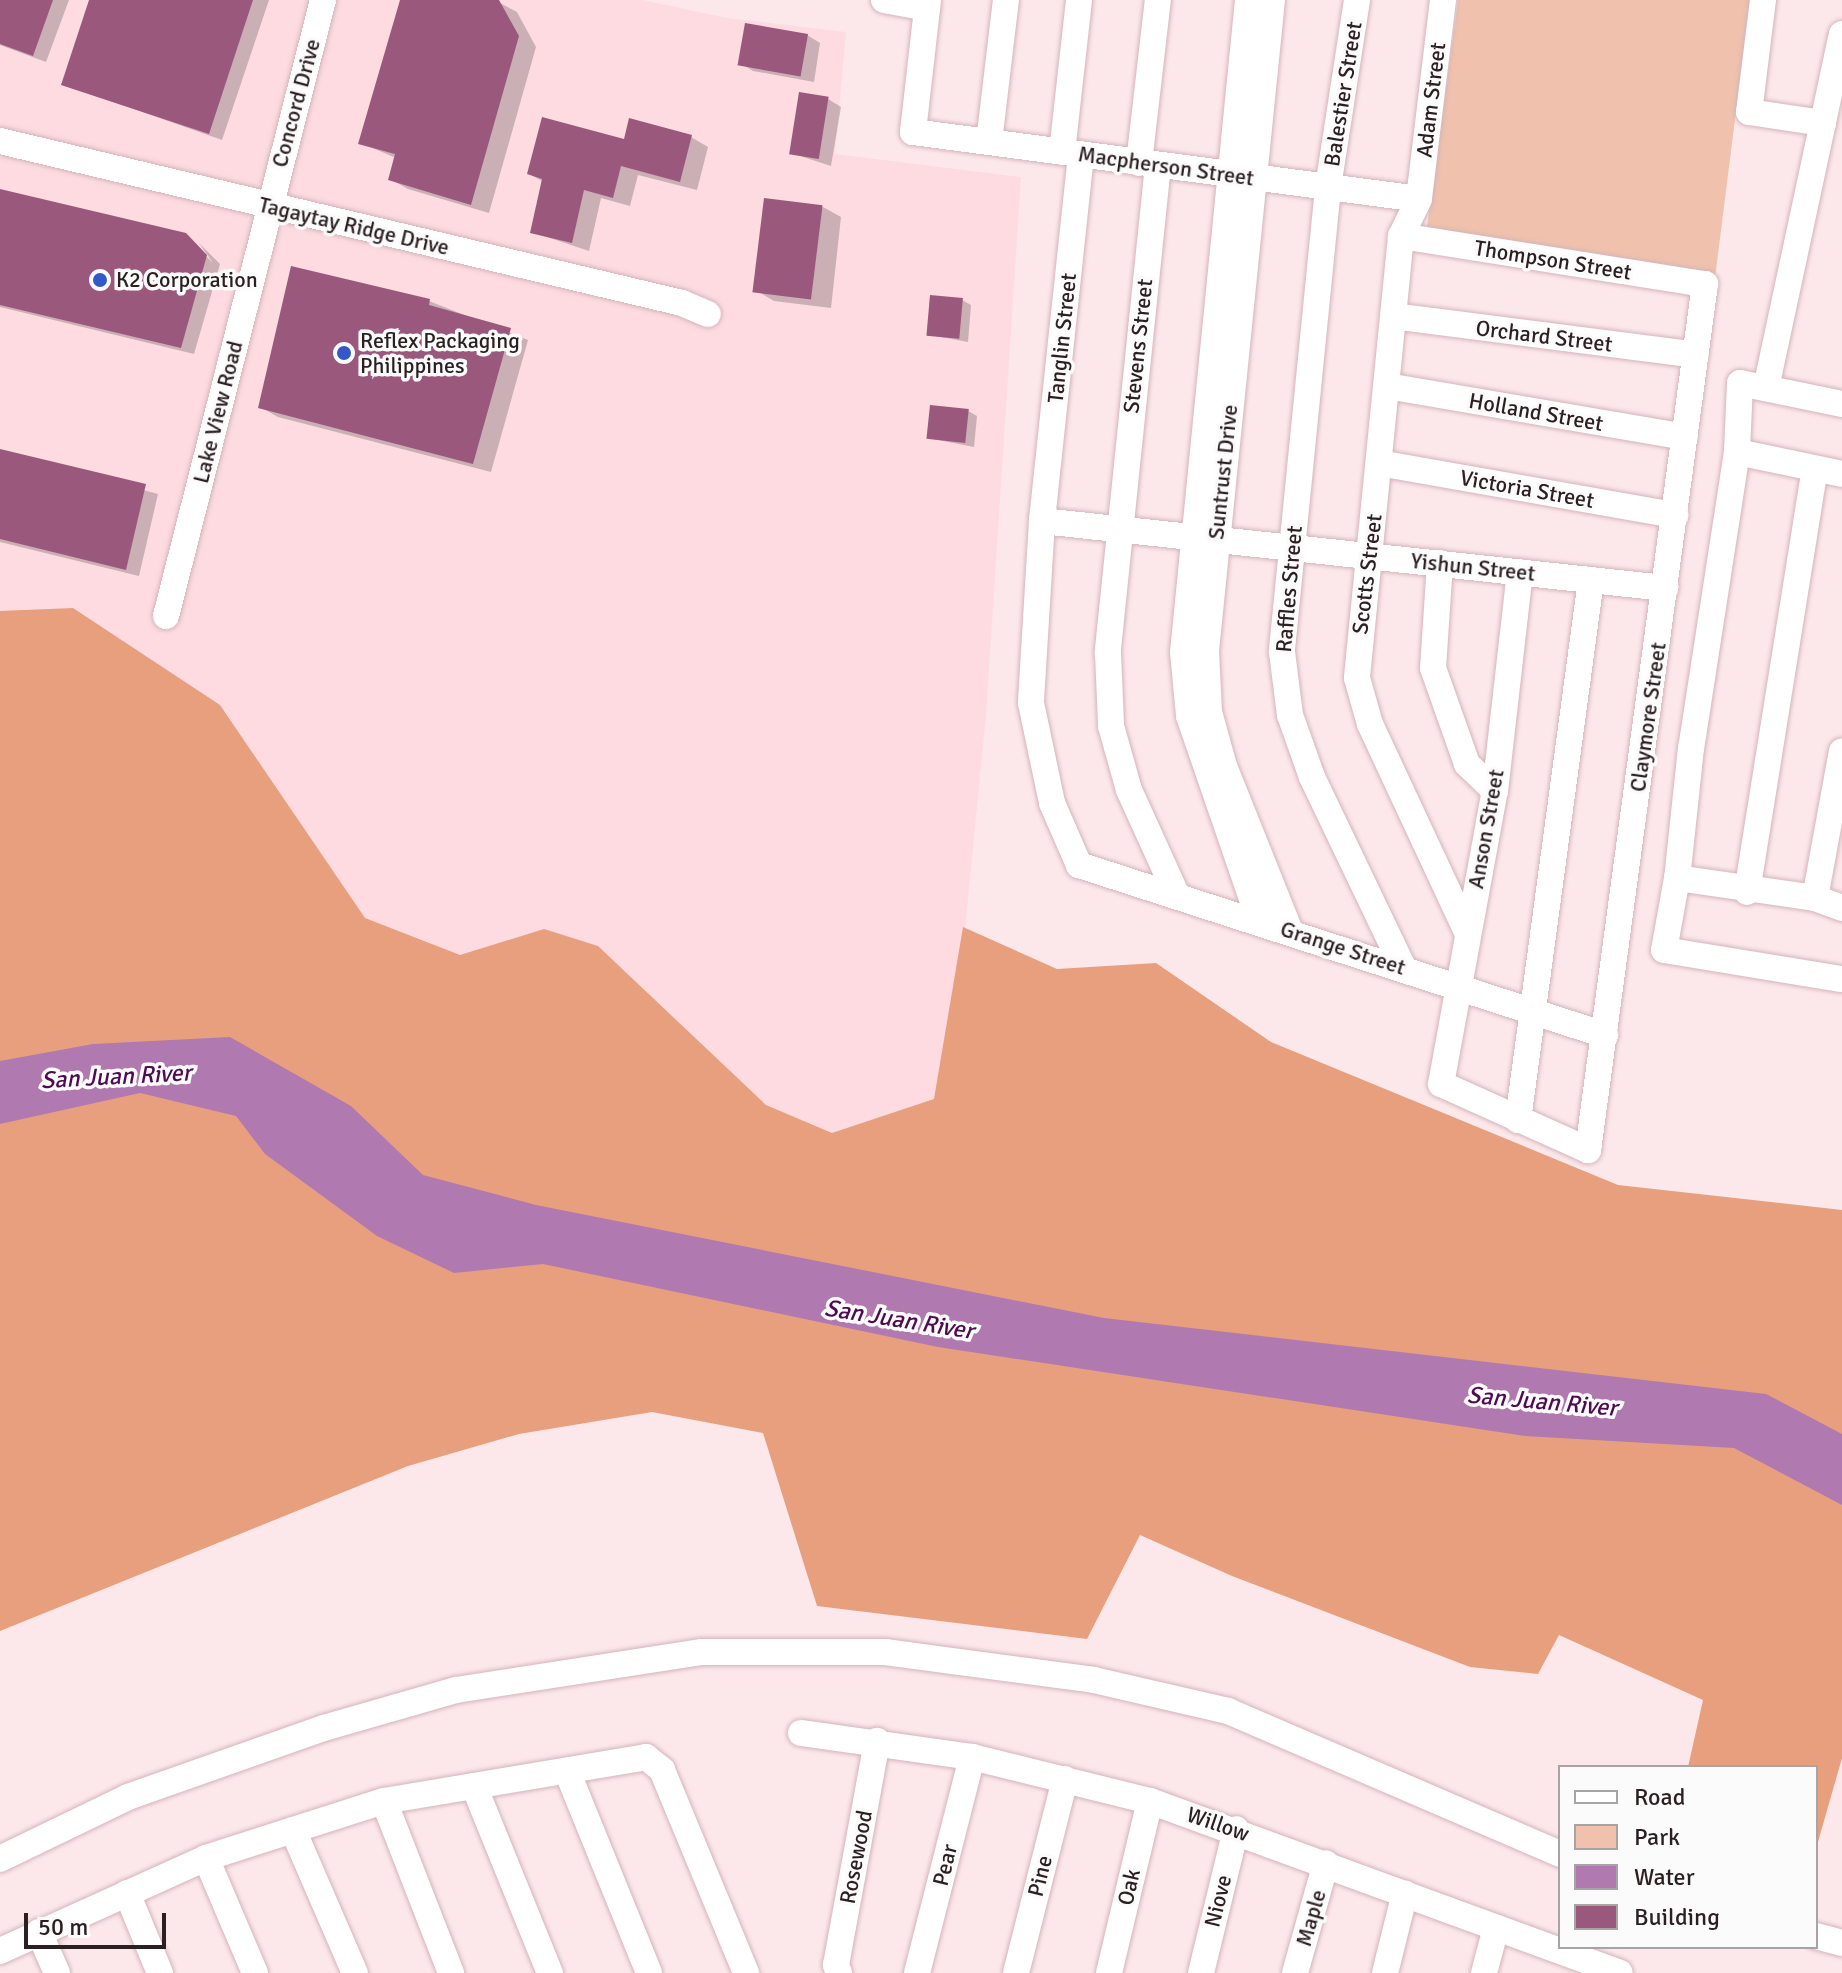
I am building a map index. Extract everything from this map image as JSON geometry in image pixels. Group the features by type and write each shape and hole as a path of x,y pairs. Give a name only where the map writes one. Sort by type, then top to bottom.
{"street":[{"name":"Concord Drive","path":"269,207 323,0"},
{"path":"884,0 927,4"},
{"path":"989,142 1006,0"},
{"name":"Tanglin Street","path":"1079,0 1072,153 1042,521 1031,703 1052,803 1079,865"},
{"name":"Stevens Street","path":"1158,0 1148,164 1108,653 1111,726 1129,790 1177,896"},
{"name":"Suntrust Drive","path":"1248,0 1241,176 1205,537 1183,652 1189,716 1260,922"},
{"name":"Suntrust Drive","path":"1241,176 1272,0"},
{"name":"Balestier Street","path":"1328,188 1357,0"},
{"name":"Adam Street","path":"1419,199 1443,0"},
{"path":"1763,0 1749,112 1823,123"},
{"name":"Macpherson Street","path":"927,4 913,132 1419,199"},
{"path":"1766,388 1842,34"},
{"name":"Tagaytay Ridge Drive","path":"0,141 682,303 708,314"},
{"name":"Raffles Street","path":"1328,188 1282,652 1290,715 1312,777 1403,967"},
{"name":"Scotts Street","path":"1419,199 1401,236 1357,678 1370,724 1467,932"},
{"name":"Lake View Road","path":"166,616 269,207"},
{"name":"Thompson Street","path":"1401,236 1705,284"},
{"name":"Claymore Street","path":"1518,1120 1588,1150 1705,284"},
{"name":"Orchard Street","path":"1393,316 1696,355"},
{"path":"1842,404 1740,383 1737,452 1677,878 1664,950 1842,979"},
{"name":"Holland Street","path":"1387,386 1685,437"},
{"path":"1737,452 1842,474"},
{"name":"Victoria Street","path":"1379,463 1675,515"},
{"path":"1747,892 1815,469"},
{"name":"Yishun Street","path":"1042,521 1665,588"},
{"name":"Suntrust Drive","path":"1205,537 1209,712 1224,766 1290,931"},
{"path":"1440,563 1433,668 1467,764 1495,791"},
{"name":"Anson Street","path":"1518,1120 1441,1084 1456,989 1495,791 1520,572"},
{"path":"1518,1120 1591,580"},
{"path":"1815,898 1842,751"},
{"name":"Grange Street","path":"1079,865 1403,967 1456,989 1605,1035"},
{"path":"1677,878 1747,892 1815,898 1842,908"},
{"path":"0,1859 128,1797 324,1728 456,1690 702,1652 885,1652 1094,1680 1228,1711 1558,1853"},
{"name":"Willow","path":"801,1733 877,1741 972,1757 1150,1801 1236,1829 1496,1928 1576,1965 1620,1973"},
{"name":"Rosewood","path":"839,1973 836,1965 877,1741"},
{"path":"0,1951 206,1858 384,1801 646,1757 654,1761 746,1973"},
{"name":"Pear","path":"917,1973 972,1757"},
{"path":"567,1771 649,1973"},
{"name":"Pine","path":"1016,1973 1065,1779"},
{"path":"474,1786 550,1973"},
{"path":"384,1801 451,1973"},
{"name":"Oak","path":"1109,1973 1150,1801"},
{"name":"Niove","path":"1201,1973 1236,1829"},
{"path":"293,1830 355,1973"},
{"path":"206,1858 255,1973"},
{"name":"Maple","path":"1295,1973 1326,1863"},
{"path":"127,1893 160,1973"},
{"path":"1385,1973 1405,1893"},
{"path":"1484,1973 1496,1928"},
{"path":"39,1932 57,1973"},
{"path":"1818,1937 1842,1943"}],"shaded area":[{"path":"0,0 643,0 727,18 846,32 835,154 1021,177 986,715 940,1185 0,1587"},
{"path":"73,608 220,705 365,918 460,955 544,929 598,946 766,1105 832,1133 934,1099 963,927 1057,969 1156,963 1271,1042 1618,1185 1842,1210 1842,1758 1818,1842 1818,1765 1688,1765 1703,1700 1559,1635 1538,1674 1470,1667 1232,1576 1140,1535 1087,1639 817,1606 763,1433 652,1412 519,1434 408,1466 0,1631 0,611"}],"green space":[{"path":"1458,0 1750,0 1715,278 1427,227"}],"water":[{"name":"San Juan River","path":"230,1037 351,1106 423,1175 536,1205 1104,1318 1766,1394 1842,1434 1842,1505 1734,1448 1525,1436 938,1347 543,1264 454,1273 377,1236 265,1154 236,1116 140,1093 0,1124 0,1061 93,1044"}],"building":[{"path":"0,0 53,0 33,56 0,44"},
{"path":"89,0 253,0 209,134 61,85"},
{"path":"400,0 499,0 519,36 471,205 388,180 395,154 358,144"},
{"path":"745,23 808,34 801,76 738,65"},
{"path":"799,92 829,97 819,159 789,154"},
{"path":"542,117 624,139 629,118 692,135 680,182 621,166 613,198 584,190 572,243 530,233 542,179 527,174"},
{"name":"K2 Corporation","path":"0,189 186,233 207,255 181,348 0,305"},
{"path":"764,198 823,205 811,299 752,292"},
{"name":"Reflex Packaging Philippines","path":"291,266 430,299 429,305 511,328 473,464 258,408"},
{"path":"930,295 963,298 959,339 926,336"},
{"path":"930,405 969,409 965,443 926,439"},
{"path":"0,449 146,484 126,570 0,539"}],"place":[{"name":"K2 Corporation","path":"100,280"},
{"name":"Reflex Packaging Philippines","path":"344,353"}]}
